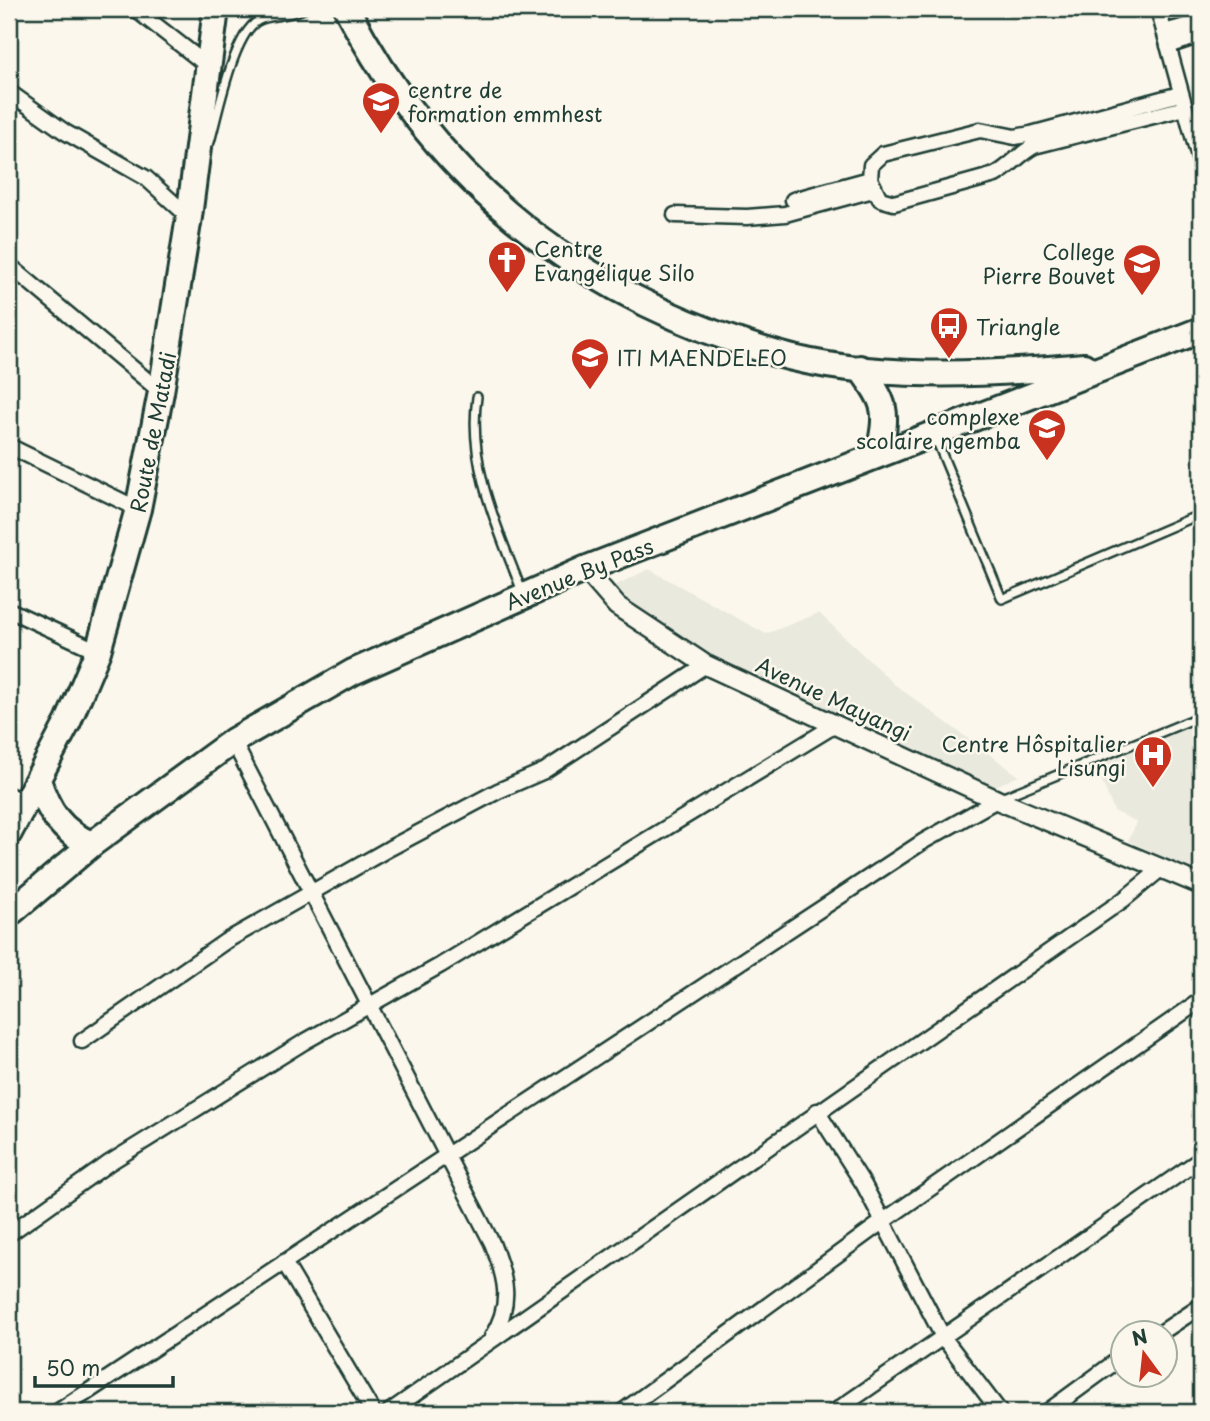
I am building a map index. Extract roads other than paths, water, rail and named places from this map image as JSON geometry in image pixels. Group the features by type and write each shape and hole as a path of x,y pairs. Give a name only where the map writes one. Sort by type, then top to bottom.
{"highway":[{"name":"Route de Matadi","path":"9,833 17,800 38,780 68,722 98,651 138,509 161,392 189,217 216,9"},
{"path":"347,9 383,71 484,196 536,239 609,286 695,324 775,353 860,368 992,374 1113,364"},
{"name":"Avenue By Pass","path":"9,914 92,844 233,741 353,672 523,594 1201,330"},
{"path":"860,368 881,397 885,409 879,454"},
{"path":"38,780 53,816 73,837 92,844"}],"street":[{"path":"135,9 208,66"},
{"path":"1158,9 1201,164"},
{"path":"1166,39 1201,22"},
{"path":"1166,39 1201,35"},
{"path":"9,92 65,132 146,178 189,217"},
{"path":"1182,101 1034,146 1020,153 1007,169 995,175 894,203 880,199 872,185 872,165 883,154 980,130 1015,137 1182,101"},
{"path":"1015,137 1020,153"},
{"path":"793,200 872,185"},
{"path":"675,215 747,217 785,214 872,185"},
{"path":"9,265 161,392"},
{"path":"9,446 138,509"},
{"name":"Avenue Mayangi","path":"585,569 617,607 706,665 837,723 997,800 1201,885"},
{"path":"9,610 98,651"},
{"path":"82,1041 226,941 498,791 544,771 706,665"},
{"path":"9,1234 109,1163 369,1005 441,965 837,723"},
{"path":"233,741 479,1213 506,1277 507,1304 501,1323 489,1342"},
{"path":"57,1412 924,841 997,800"},
{"path":"389,1412 1123,900 1162,868"},
{"path":"622,1412 882,1222 1201,1000"},
{"path":"817,1111 864,1185 943,1337 1000,1412"},
{"path":"834,1412 1201,1159"},
{"path":"284,1262 373,1412"},
{"path":"1178,1321 1201,1306"},
{"path":"1047,1412 1108,1367"}],"lane":[{"path":"189,217 234,56 245,32 260,19 304,9"},
{"path":"477,397 473,424 485,496 523,594"},
{"path":"934,436 1002,599 1201,514"},
{"path":"997,800 1201,716"}],"place":[{"name":"centre de formation emmhest","path":"381,135"},
{"name":"Centre Evangélique Silo","path":"507,294"},
{"name":"College Pierre Bouvet","path":"1142,297"},
{"name":"Triangle","path":"949,360"},
{"name":"ITI MAENDELEO","path":"590,391"},
{"name":"complexe scolaire ngemba","path":"1047,462"},
{"name":"Centre Hôspitalier Lisungi","path":"1153,789"}]}
